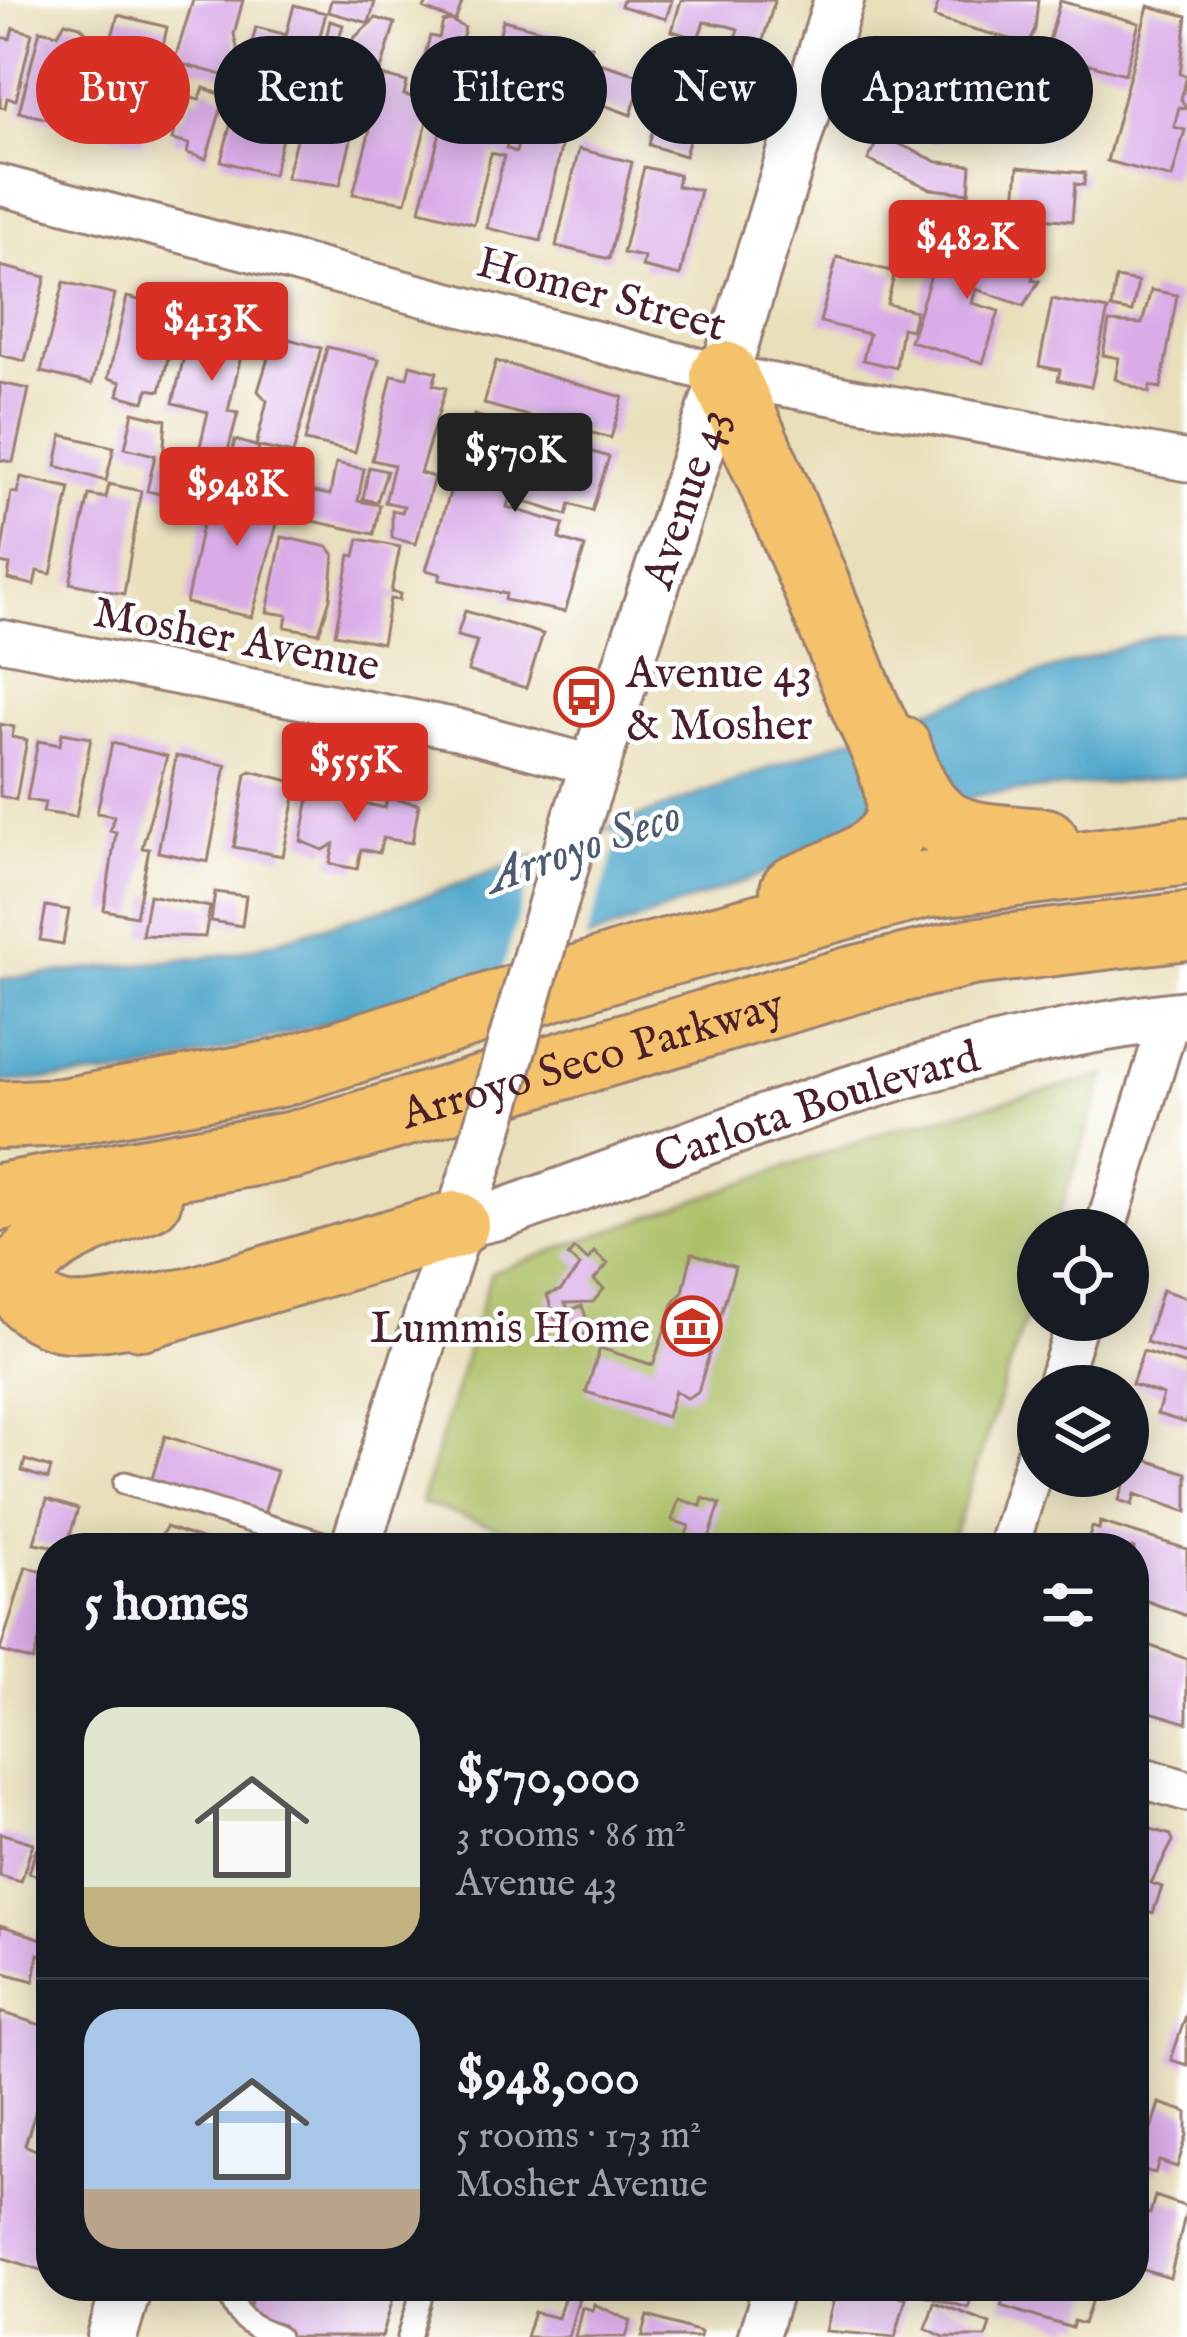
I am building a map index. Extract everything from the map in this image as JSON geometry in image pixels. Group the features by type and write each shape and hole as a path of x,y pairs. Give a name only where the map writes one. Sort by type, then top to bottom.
{"highway":[{"path":"724,375 799,479 876,711 910,785 910,826"},
{"path":"637,960 835,872 910,826 1178,851"},
{"name":"Arroyo Seco Parkway","path":"0,1115 62,1112 280,1073 637,960 923,885 1178,851"},
{"name":"Arroyo Seco Parkway","path":"0,1197 294,1144 853,980 971,952 1187,926"},
{"path":"182,1303 64,1318 34,1306 22,1287 24,1270 40,1248 90,1219 294,1144"},
{"path":"0,1331 17,1338 83,1334 455,1225"}],"street":[{"name":"Avenue 43","path":"360,1533 481,1153 578,817 724,375 839,0"},
{"name":"Homer Street","path":"0,185 724,375 1187,461"},
{"name":"Mosher Avenue","path":"0,640 457,729 595,766"},
{"name":"Carlota Boulevard","path":"455,1225 502,1214 925,1067 1179,1016"},
{"path":"1112,1209 1179,1016"},
{"path":"1013,1533 1024,1497"},
{"path":"1149,1780 1187,1791"},
{"path":"112,2337 123,2301"},
{"path":"758,2337 769,2301"}],"lane":[{"path":"125,1483 290,1533"},
{"path":"231,2301 233,2310 250,2328 278,2337"},
{"path":"410,2337 420,2301"}],"green space":[{"path":"1105,1076 1061,1209 1017,1209 1018,1341 955,1533 514,1533 421,1503 491,1273 890,1130"}],"water":[{"name":"Arroyo Seco","path":"1187,631 1187,776 978,795 443,992 135,1074 0,1082 0,979 233,954 429,895 910,716 1155,636"}],"pier":[{"path":"598,828 620,835 583,948 500,978 538,850"}],"building":[{"path":"193,0 243,0 234,36 214,36 214,73 190,66 190,36 182,36"},
{"path":"331,0 375,2 369,23 328,12"},
{"path":"428,0 462,3 455,21 424,9"},
{"path":"623,0 672,0 666,19 621,6"},
{"path":"681,0 775,0 764,36 736,36 738,29 704,22 699,36 672,31"},
{"path":"939,0 1038,0 1032,36 999,36 934,17"},
{"path":"1060,1 1139,23 1125,74 1093,65 1093,36 1050,36"},
{"path":"294,5 326,13 320,36 286,36"},
{"path":"1148,6 1187,16 1180,74 1187,76 1181,99 1187,109 1179,107 1174,127 1185,130 1172,178 1107,161"},
{"path":"118,15 167,27 165,36 112,36"},
{"path":"376,18 395,23 386,53 386,36 356,36"},
{"path":"450,20 465,28 463,36 440,36 443,22"},
{"path":"503,20 563,36 499,36"},
{"path":"330,21 343,25 340,36 327,36"},
{"path":"65,22 86,32 85,36 38,36 40,30 58,34"},
{"path":"256,27 284,34 284,36 254,36"},
{"path":"13,28 32,33 16,100 7,98 5,108 0,107 0,37 10,39"},
{"path":"36,46 36,116 19,112"},
{"path":"607,65 631,72 631,115 607,106"},
{"path":"386,77 407,82 404,95 410,96 410,144 421,144 406,202 353,194 366,144 386,144"},
{"path":"204,88 214,92 214,132 206,159 187,153 190,103 192,98 199,100"},
{"path":"225,144 281,144 273,175 221,161"},
{"path":"295,144 350,144 340,185 286,178"},
{"path":"437,144 507,144 506,148 516,152 518,144 562,144 541,241 487,228 504,156 491,153 474,224 420,210"},
{"path":"649,144 688,144 685,156"},
{"path":"876,144 899,144 938,162 971,165 969,193 931,189 868,160"},
{"path":"579,149 632,162 609,259 556,246"},
{"path":"644,167 679,175 677,186 700,190 680,276 642,267 644,257 623,253"},
{"path":"1018,167 1085,173 1084,185 1075,184 1072,221 1014,215"},
{"path":"941,244 997,266 1000,258 1036,269 1032,279 1039,281 1024,306 976,289 972,303 999,311 983,363 910,341"},
{"path":"837,257 895,272 887,304 916,311 911,330 902,328 896,368 863,360 869,334 820,322"},
{"path":"0,266 46,277 25,361 0,355"},
{"path":"1116,278 1138,282 1132,312 1111,308"},
{"path":"64,282 115,294 92,384 41,372"},
{"path":"1151,290 1177,295 1161,388 1150,386 1149,393 1115,379 1119,358 1103,355 1109,322 1142,324"},
{"path":"127,297 180,310 160,391 148,389 144,402 118,395 121,382 108,378"},
{"path":"1052,299 1108,310 1091,387 1058,380 1060,370 1039,366"},
{"path":"216,320 248,327 228,411 238,413 223,469 196,463 208,412 173,403 192,322 214,327"},
{"path":"275,335 321,348 293,454 256,446 267,401 258,391"},
{"path":"327,347 379,359 355,452 305,441"},
{"path":"496,361 623,397 611,438 484,404"},
{"path":"410,365 437,372 433,385 446,388 420,473 434,477 416,544 392,538 392,510 402,512 404,506 385,502 394,465 372,460 392,375 407,378"},
{"path":"0,383 29,389 13,462 0,460"},
{"path":"133,412 166,420 163,458 198,466 189,500 147,491 155,455 125,448"},
{"path":"474,415 609,457 592,511 570,504 567,515 510,497 507,507 564,524 559,539 585,547 565,612 505,600 506,594 439,580 441,574 426,570"},
{"path":"62,435 114,447 106,481 56,466"},
{"path":"235,440 259,447 252,473 229,467"},
{"path":"336,463 364,469 358,501 380,505 374,534 298,518 304,490 330,495"},
{"path":"369,467 387,471 377,502 363,499"},
{"path":"239,475 287,486 252,617 186,603 205,511 229,515 230,507 237,508"},
{"path":"21,477 70,488 51,574 37,571 34,585 8,579 10,565 0,563 11,492 17,493"},
{"path":"109,484 141,491 124,594 70,583 89,495 106,498"},
{"path":"282,537 328,547 334,555 330,599 319,633 285,627 287,615 267,612"},
{"path":"359,539 400,547 391,592 400,594 399,600 390,599 382,643 335,634 350,555 355,556"},
{"path":"465,611 543,634 526,688 468,671 477,641 457,636"},
{"path":"0,724 14,727 12,737 27,740 16,800 0,796"},
{"path":"62,733 91,738 76,817 43,812 45,803 27,800 38,741 60,745"},
{"path":"112,743 167,756 142,848 149,849 136,916 104,910 116,832 110,831 114,816 97,813"},
{"path":"176,756 226,765 208,862 158,852"},
{"path":"251,771 298,783 283,856 234,847 246,774"},
{"path":"322,784 339,792 338,798 385,808 387,798 419,804 412,843 383,838 379,853 361,849 357,869 330,864 334,844 323,850 301,841 311,787 321,789"},
{"path":"215,892 246,896 242,926 211,921"},
{"path":"149,895 210,907 205,937 142,935"},
{"path":"46,906 69,910 63,944 40,940"},
{"path":"574,1249 588,1260 594,1252 608,1264 594,1280 604,1289 593,1302 565,1303 569,1310 582,1306 591,1331 563,1344 547,1295 561,1290 580,1266 568,1256"},
{"name":"Lummis Home","path":"692,1253 735,1267 698,1392 687,1398 675,1391 667,1417 586,1392 600,1348 653,1365 673,1304 683,1292"},
{"path":"1162,1290 1187,1298 1187,1355 1146,1342"},
{"path":"1143,1351 1187,1365 1187,1423 1157,1414 1163,1395 1149,1390 1149,1365 1138,1365"},
{"path":"165,1436 277,1471 265,1511 259,1515 151,1482"},
{"path":"25,1460 51,1468 48,1479 22,1471"},
{"path":"1149,1461 1187,1473 1187,1512 1144,1497 1149,1497"},
{"path":"703,1498 720,1504 711,1533 687,1533 689,1526 672,1520 679,1499 701,1506"},
{"path":"47,1499 78,1509 71,1533 37,1533"},
{"path":"1100,1522 1135,1533 1090,1533 1092,1527 1099,1529"},
{"path":"1149,1537 1187,1549 1187,1616 1149,1602"},
{"path":"26,1567 36,1570 33,1661 0,1651"},
{"path":"1149,1645 1187,1659 1187,1723 1149,1712"},
{"path":"1149,1828 1171,1835 1173,1841 1151,1883 1162,1887 1153,1913 1149,1912"},
{"path":"0,1833 33,1843 21,1882 0,1876"},
{"path":"0,1925 36,1937 34,1981 0,1972"},
{"path":"0,2012 36,2023 36,2110 25,2145 36,2150 36,2268 0,2257"},
{"path":"1187,2015 1187,2065 1171,2060"},
{"path":"1159,2103 1187,2112 1187,2135 1177,2167 1159,2161 1155,2173 1149,2172 1149,2136"},
{"path":"1155,2196 1187,2207 1170,2278 1149,2272"},
{"path":"251,2301 392,2301 382,2337 279,2337 283,2325 247,2315"},
{"path":"563,2301 578,2301 568,2337 526,2337 534,2312 558,2318"},
{"path":"833,2301 905,2301 895,2337 826,2331"},
{"path":"944,2301 970,2301 968,2308"},
{"path":"1003,2301 1091,2301 1084,2324 1074,2321 1072,2328 1001,2306"},
{"path":"934,2302 990,2323 986,2337 944,2337 926,2328"},
{"path":"594,2304 631,2321 626,2337 575,2337 582,2307 593,2310"},
{"path":"648,2316 701,2332 700,2337 642,2337"}],"place":[{"name":"Avenue 43 & Mosher","path":"584,697"},
{"name":"Lummis Home","path":"692,1326"}]}
